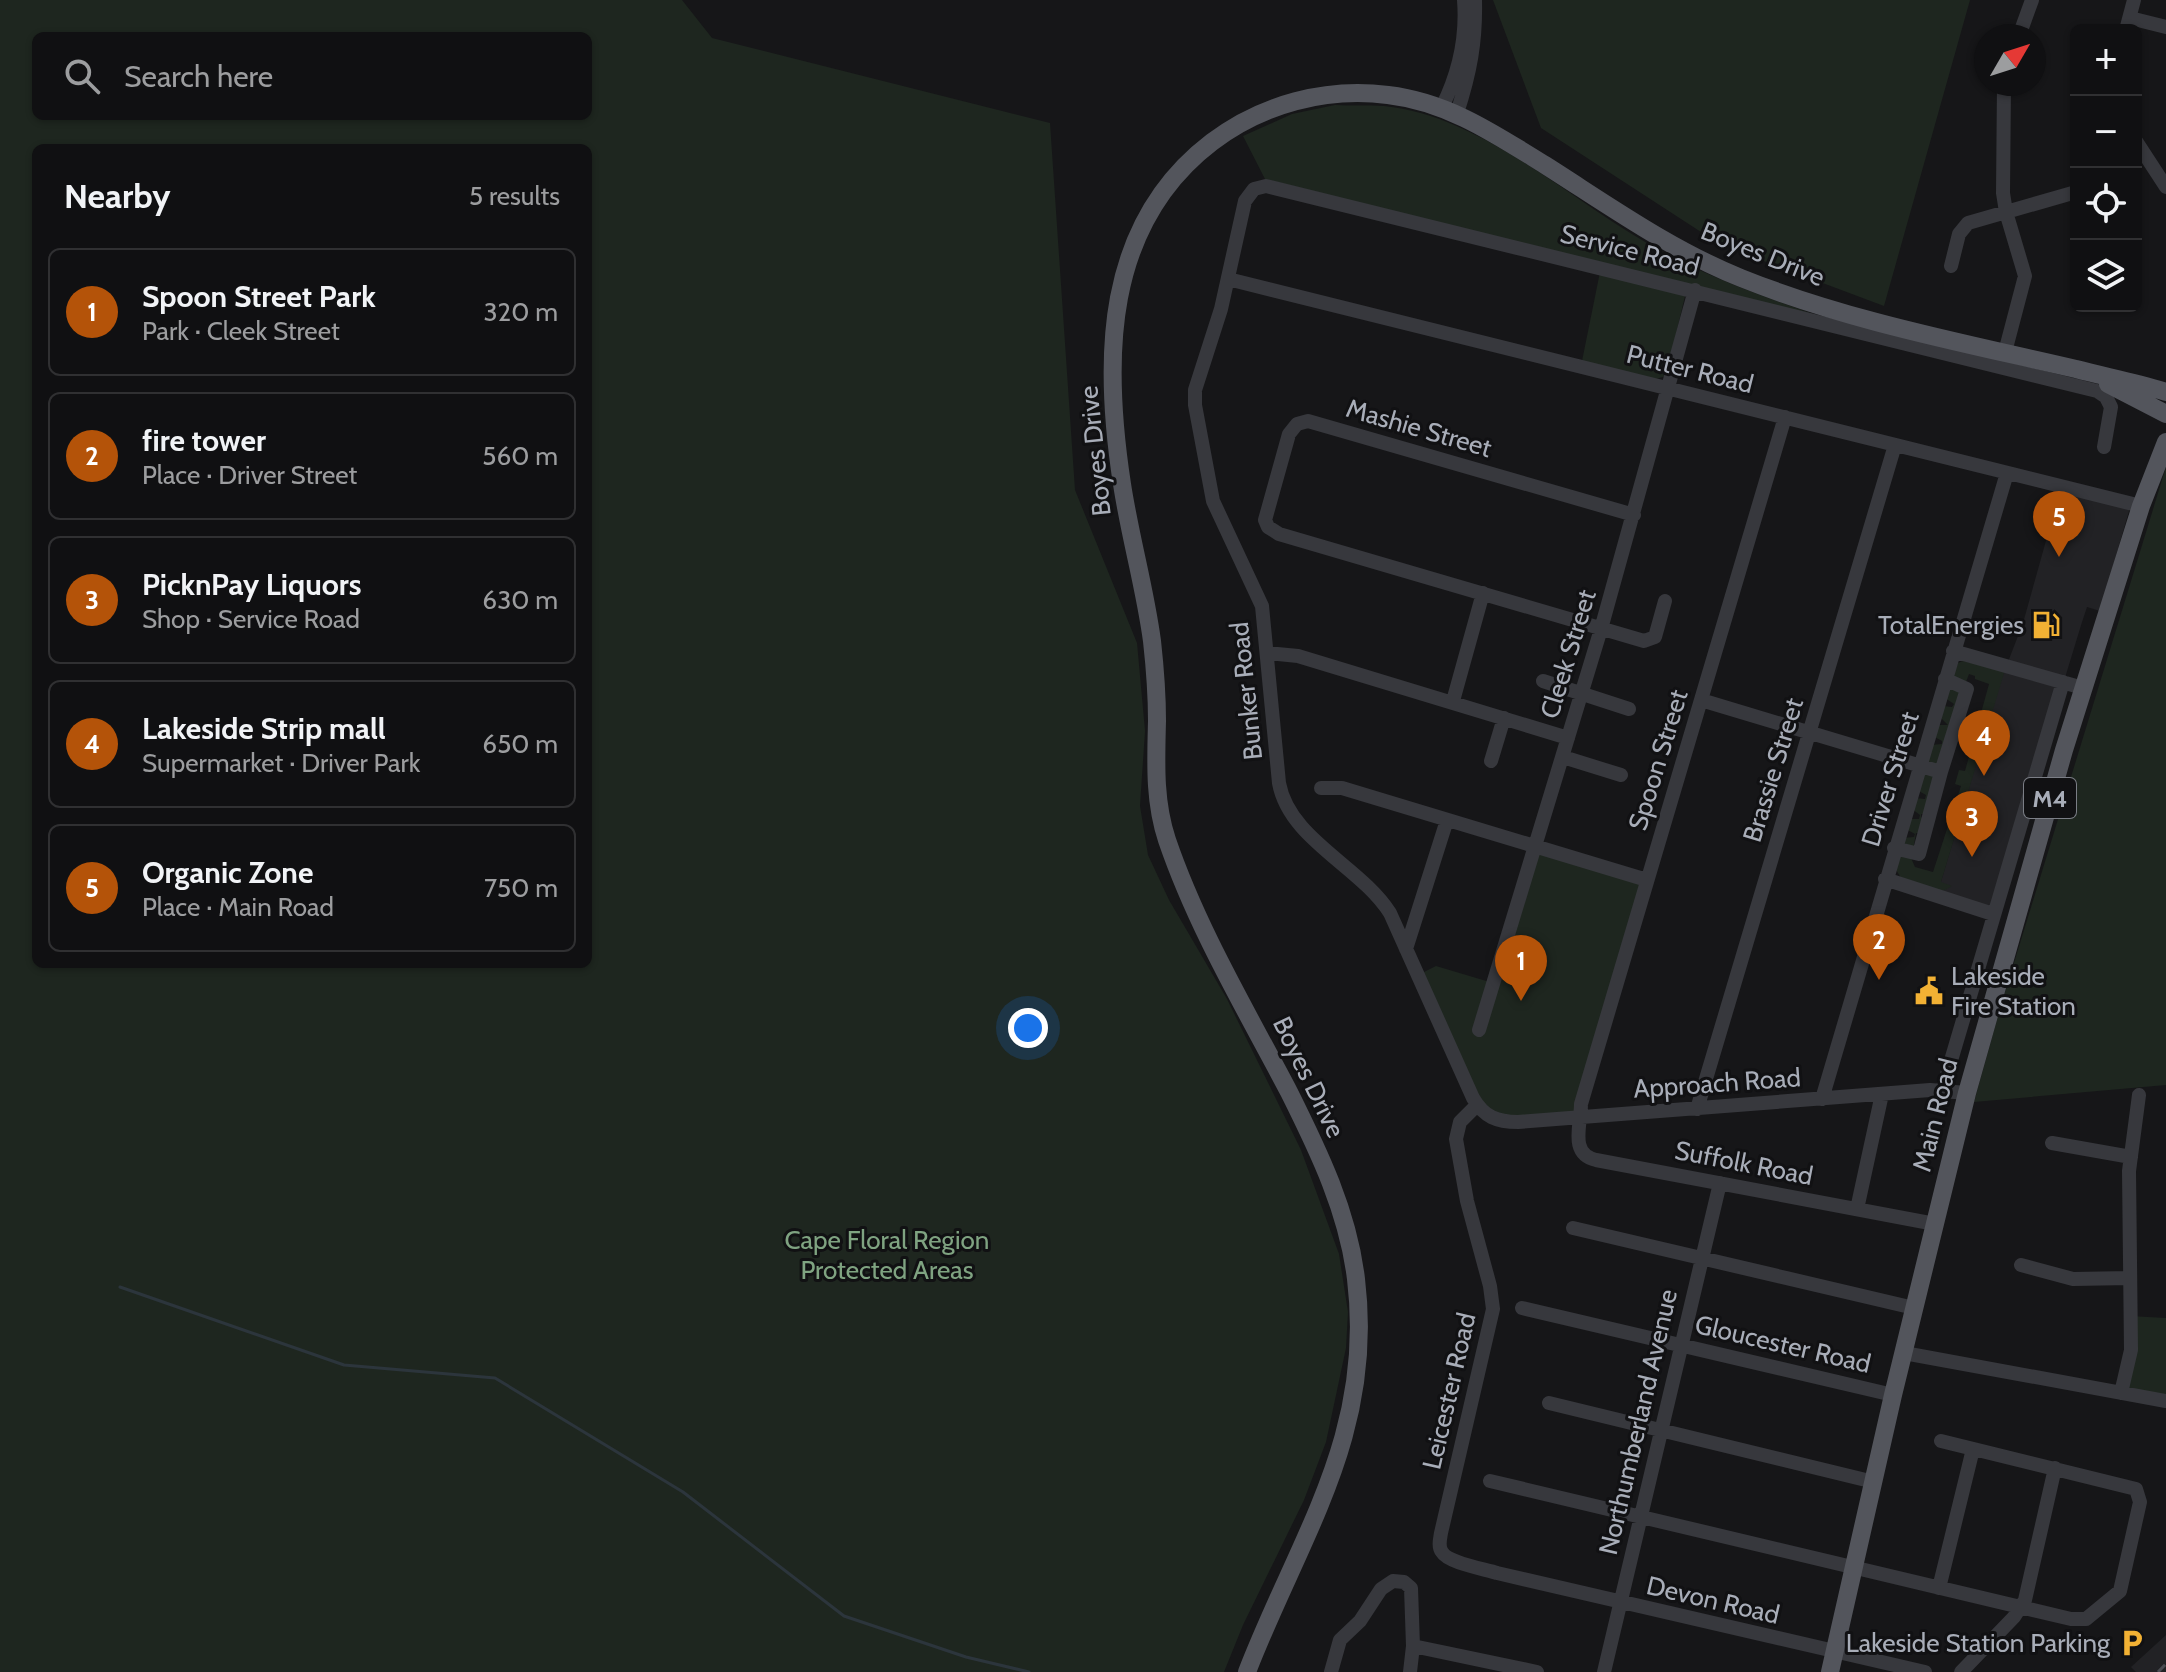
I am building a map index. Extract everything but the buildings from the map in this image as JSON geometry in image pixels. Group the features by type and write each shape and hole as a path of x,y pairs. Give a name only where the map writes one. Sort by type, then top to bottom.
{"main road":[{"name":"Boyes Drive","path":"1247,1672 1319,1510 1343,1443 1357,1369 1358,1306 1350,1246 1336,1194 1306,1126 1193,907 1161,821 1156,785 1157,700 1151,633 1121,478 1113,377 1115,316 1129,254 1147,216 1171,181 1221,135 1254,116 1288,104 1325,95 1381,94 1450,110 1649,231 1732,274 1814,303 2005,352 2087,378 2111,386 2166,414"},
{"name":"Boyes Drive","path":"2087,378 2166,392"},
{"name":"Main Road","path":"1830,1672 1893,1395 1967,1093 2083,688 2141,506 2166,442"}],"street":[{"path":"1450,110 1466,24 1464,0"},
{"path":"1450,110 1470,73 1475,44 1475,0"},
{"path":"2023,24 2032,0"},
{"path":"2128,24 2134,0"},
{"path":"2142,25 2166,27"},
{"path":"2004,96 2003,193 2025,276 2005,352"},
{"path":"2142,154 2166,187"},
{"name":"Bunker Road","path":"1260,186 1245,201 1228,279 1195,390 1195,405 1213,501 1258,596 1265,625 1279,783 1287,809 1294,819 1384,904 1477,1105"},
{"name":"Service Road","path":"1260,186 1275,187 1695,290 2087,378 2111,407 2104,447"},
{"path":"1951,266 1963,228 1975,219 2070,194"},
{"name":"Putter Road","path":"1228,279 2141,506"},
{"name":"Cleek Street","path":"1479,1030 1601,629 1695,290"},
{"name":"Spoon Street","path":"1581,1117 1581,1104 1785,417"},
{"name":"Mashie Street","path":"1483,593 1279,534 1268,527 1266,510 1289,434 1297,424 1308,421 1634,515"},
{"name":"Brassie Street","path":"1697,1109 1895,445"},
{"name":"Driver Street","path":"1822,1099 1894,848 1932,769 1952,682 1953,651 2007,473"},
{"path":"1453,701 1483,593 1644,641 1655,637 1665,601"},
{"path":"1953,651 2083,688"},
{"path":"1268,653 1289,653 1568,738"},
{"path":"1543,681 1629,709"},
{"path":"1894,848 1919,854 1932,769 1967,689 1952,682"},
{"path":"1942,1091 2063,682"},
{"path":"1701,700 1932,769"},
{"path":"1491,761 1504,718"},
{"path":"1563,757 1621,775"},
{"path":"1321,788 1342,788 1647,880"},
{"path":"1406,949 1447,820"},
{"path":"1885,879 1993,914"},
{"path":"1967,1007 1989,1013"},
{"name":"Approach Road","path":"1477,1105 1487,1116 1503,1122 1882,1094 1967,1093"},
{"path":"1857,1209 1882,1094"},
{"path":"2121,1393 2131,1350 2131,1157 2139,1095"},
{"name":"Leicester Road","path":"1443,1554 1439,1543 1441,1533 1493,1309 1490,1286 1467,1201 1456,1139 1460,1122 1477,1105"},
{"name":"Suffolk Road","path":"1581,1117 1579,1148 1588,1158 1935,1224"},
{"path":"2052,1143 2131,1157"},
{"name":"Northumberland Avenue","path":"1604,1672 1720,1183"},
{"path":"1573,1228 1914,1308"},
{"path":"2021,1265 2073,1279 2130,1278"},
{"name":"Gloucester Road","path":"1522,1308 1893,1395"},
{"path":"1904,1353 2166,1401"},
{"path":"1549,1403 1874,1482"},
{"path":"1490,1481 2081,1620 2088,1618 2120,1591 2140,1502 2139,1493 2134,1487 1941,1441"},
{"path":"1939,1588 1973,1449"},
{"path":"1961,1672 2021,1608 2055,1468"},
{"name":"Devon Road","path":"1443,1554 1452,1560 1497,1573 1925,1672"},
{"path":"1331,1672 1337,1645 1343,1635 1360,1621 1376,1595 1393,1581 1404,1582 1411,1588 1413,1646 1410,1672"},
{"path":"1413,1646 1486,1666 1537,1672"}],"shaded area":[{"path":"2061,487 2131,504 2100,611 2087,607 1993,914 1937,895 2001,680 2023,623"},
{"path":"2166,1635 2166,1672 2136,1672 2131,1667"}],"green space":[{"name":"Cape Floral Region Protected Areas","path":"0,0 682,0 712,38 1050,123 1075,490 1137,643 1145,731 1140,806 1148,855 1169,900 1227,999 1301,1150 1339,1254 1348,1312 1346,1348 1326,1442 1304,1500 1243,1625 1224,1672 0,1672"},
{"path":"1493,0 1970,0 1884,306 1721,245 1541,128"},
{"path":"1335,105 1384,106 1421,113 1458,127 1494,144 1663,252 1752,292 1844,325 1265,179 1243,136 1292,114"},
{"path":"1600,272 1685,296 1666,376 1656,379 1582,361"},
{"path":"2166,467 2166,1085 1974,1102 2002,1002"},
{"path":"1963,661 2005,670 1941,882 1952,886 1943,891 1901,878 1895,868 1899,854 1911,858 1915,867 1933,872 1961,786 1955,784 1959,770 1965,771 1989,684 1969,674 1966,682 1951,679 1958,663"},
{"path":"1948,687 1961,690 1946,747 1935,766 1926,760 1931,745 1942,744 1933,736 1936,725 1948,725 1939,716 1943,706 1952,707 1954,704 1945,698"},
{"path":"1933,772 1935,788 1928,794 1927,814 1921,814 1925,821 1920,833 1916,833 1913,850 1900,848 1903,838 1914,837 1915,834 1906,829 1909,819 1919,819 1920,815 1912,809 1915,798 1925,799 1926,795 1917,790 1923,773"},
{"path":"1535,847 1647,880 1581,1117 1487,1116 1418,975 1436,966 1493,983"},
{"path":"2130,1316 2166,1318 2166,1401 2121,1393"}],"waterway":[{"path":"120,1287 344,1365 495,1378 683,1492 844,1616 966,1657 1029,1672"}],"railway":[{"path":"2158,1672 2166,1664"}],"place":[{"name":"Organic Zone","path":"2059,557"},
{"name":"TotalEnergies","path":"2046,625"},
{"name":"Lakeside Strip mall","path":"1984,776"},
{"name":"PicknPay Liquors","path":"1972,857"},
{"name":"fire tower","path":"1879,980"},
{"name":"Lakeside Fire Station","path":"1929,991"},
{"name":"Spoon Street Park","path":"1521,1001"},
{"name":"Lakeside Station Parking","path":"2132,1643"}]}
